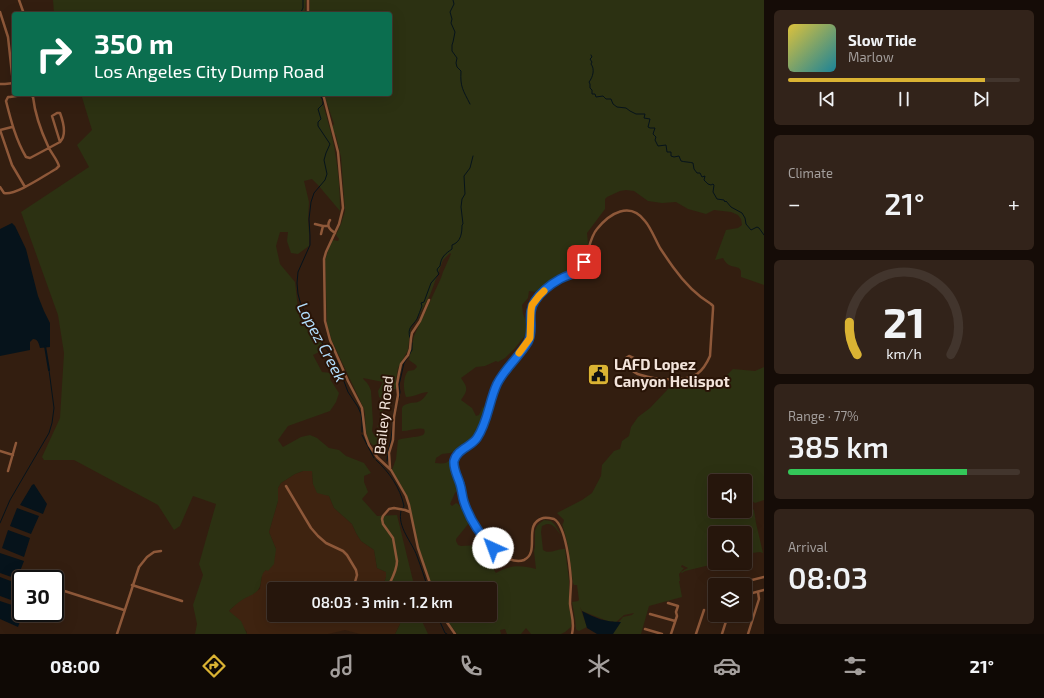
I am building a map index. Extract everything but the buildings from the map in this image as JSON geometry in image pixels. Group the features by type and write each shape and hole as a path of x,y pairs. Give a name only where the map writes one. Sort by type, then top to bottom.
{"street":[{"path":"20,0 23,12"},
{"path":"308,0 308,12"},
{"path":"0,12 8,37 12,68"},
{"path":"0,84 12,83"},
{"path":"17,96 10,97 6,101 12,127 26,157 30,158 60,142 64,137 60,113 57,113 52,116 60,142"},
{"path":"0,187 6,194 26,187 59,166 49,148 31,96"},
{"path":"324,96 338,152 343,208 336,233 326,252 324,260 325,321 327,332 331,344 362,408 367,440 377,457 390,469 406,496 418,548 430,582"},
{"path":"12,127 0,130 12,165 26,187"},
{"path":"572,634 573,621 570,604 571,586 566,543 557,522 549,518 539,520 533,526 532,551 528,557 521,561 509,559 488,543 475,526 464,501 454,468 454,462 457,455 471,445 477,438 486,419 499,380 528,340 531,310 535,300 553,283 579,270 589,251 596,230 607,219 622,210 635,212 645,221 674,270 696,294 713,306 710,356 703,369 696,374 687,378 665,379 641,376 635,373 626,363 626,358 628,357 636,359"},
{"path":"328,226 330,220"},
{"path":"315,224 328,226 336,233"},
{"path":"321,234 323,226"},
{"name":"Bailey Road","path":"390,469 389,452 393,440 394,417 398,395 397,384 401,364 408,355 412,333 420,321 429,300"},
{"path":"8,472 16,443"},
{"path":"0,451 13,455"},
{"path":"286,486 311,528 318,536 326,543 347,555 356,570 357,575 356,582"},
{"path":"390,582 394,575 397,561 393,538 383,524 382,519 389,509 394,508 410,512"},
{"path":"117,634 139,567 147,557 154,552 161,551"},
{"path":"752,580 764,577"},
{"path":"132,585 182,601"},
{"path":"752,593 764,590"},
{"path":"64,591 124,610"},
{"path":"748,634 759,599 758,592"},
{"path":"668,603 678,606 676,612 677,616 671,634"},
{"path":"696,634 704,610"},
{"path":"650,614 675,621"},
{"path":"447,622 455,634"},
{"path":"722,634 726,622"},
{"path":"646,629 662,634"}],"shaded area":[{"path":"12,223 15,226 26,249 38,296 50,323 50,347 40,348 39,343 33,339 30,342 30,350 0,356 0,229"},
{"path":"303,471 312,471 313,484 329,496 334,508 352,524 361,541 374,550 377,568 386,572 386,577 384,582 267,582 267,622 400,622 395,634 360,634 345,630 328,634 247,634 247,632 229,611 238,602 260,589 262,574 266,570 276,549 269,532 278,501 278,488 281,483"},
{"path":"34,484 47,504 43,514 20,505"},
{"path":"17,508 39,516 31,534 10,526"},
{"path":"8,530 30,538 24,557 2,548"},
{"path":"0,553 24,561 20,570 12,570 12,577 0,573"},
{"path":"0,577 12,582 12,597 11,600 0,596"},
{"path":"0,601 12,605 12,622 20,622 18,627 0,619"},
{"path":"582,611 600,619 621,622 613,634 597,634 587,628"}],"green space":[{"path":"53,0 306,0 305,12 54,12"},
{"path":"310,0 764,0 764,285 741,277 741,271 739,268 731,266 723,258 715,260 726,230 738,228 742,225 741,219 738,215 731,212 714,210 706,214 688,209 676,202 662,203 648,201 634,191 620,191 605,199 605,209 587,233 588,244 582,262 576,270 558,275 547,286 535,292 529,291 528,298 522,305 523,314 528,326 528,332 515,348 505,358 498,362 496,361 485,366 476,367 461,378 466,389 461,400 472,408 476,416 479,415 483,406 485,410 477,434 473,439 458,450 442,454 436,458 435,463 446,463 455,454 452,461 452,467 458,490 450,504 452,506 456,503 458,504 470,520 456,541 458,545 461,546 478,545 478,538 494,556 493,565 496,573 506,568 515,566 536,569 534,551 535,531 537,526 544,520 551,521 561,535 551,524 545,524 542,526 541,532 543,550 551,552 559,549 565,549 569,580 569,607 572,621 571,627 561,634 531,634 526,628 521,634 507,634 505,629 500,630 501,634 457,634 448,622 497,622 497,582 431,582 418,545 409,500 392,470 396,459 398,440 423,435 425,431 424,429 416,429 402,431 403,406 419,402 428,392 406,397 404,380 408,371 414,370 417,367 409,360 414,336 451,254 450,253 443,260 430,295 416,321 412,325 408,350 398,368 396,389 391,389 388,393 387,404 383,409 383,422 377,427 380,424 380,411 378,405 382,399 379,397 378,391 383,382 363,378 371,391 372,431 374,435 386,422 387,413 388,422 386,429 380,445 377,447 372,444 367,436 364,409 332,341 327,325 325,260 333,240 338,241 339,239 336,235 345,211 341,157 336,136 332,127 334,124 325,96 392,96 392,12 310,12"},
{"path":"82,96 321,96 335,150 339,178 340,211 312,179 304,181 309,202 309,246 298,254 291,253 287,241 288,232 280,232 276,246 280,264 295,282 298,308 323,338 319,352 313,355 322,372 331,373 330,379 339,393 336,402 330,411 288,426 278,440 283,447 301,437 310,435 317,438 329,448 339,450 346,456 364,463 371,473 364,476 364,482 368,492 362,499 377,516 397,515 413,582 384,582 386,572 377,568 374,550 361,541 352,524 334,508 329,496 317,493 313,484 312,471 303,471 281,483 278,488 278,501 269,532 276,549 274,564 268,571 266,570 264,572 259,588 256,592 240,601 229,611 241,621 247,634 195,634 197,624 193,605 203,575 199,564 216,504 193,496 180,526 174,530 158,505 74,460 44,460 42,457 60,418 64,353 58,315 21,212 89,167 77,145 92,130"},
{"path":"764,367 764,500 755,503 752,501 752,474 708,474 708,518 752,518 752,508 754,510 763,553 752,553 752,526 708,526 708,565 682,573 681,572 688,568 682,565 681,567 684,568 679,574 679,581 682,597 649,606 641,634 614,634 611,631 623,617 634,613 624,615 614,624 613,621 610,622 582,611 580,607 587,627 579,631 577,630 572,602 579,600 577,585 574,585 573,583 568,546 562,523 563,524 564,520 557,513 592,493 601,476 602,465 614,451 620,449 622,441 629,436 631,427 638,417 650,408 668,389 680,383 704,390 714,388 733,369 755,371"},
{"path":"400,622 422,622 428,634 395,634"}],"waterway":[{"name":"Lopez Creek","path":"301,12 303,8 303,0"},
{"path":"453,0 454,4 450,12 452,19 451,23 455,32 452,51 457,58 456,63 457,67 461,71 462,88 470,104"},
{"path":"591,55 592,57 590,59 592,62 591,64 593,71 592,78 589,82 592,94 595,94 596,97 603,96 606,99 611,99 613,104 617,107 626,108 636,114 645,114 644,118 650,119 648,127 655,128 653,134 656,137 655,140 658,146 666,145 667,152 671,152 671,156 679,156 681,161 693,163 694,169 697,173 700,173 702,177 705,176 704,180 708,184 714,185 713,192 717,199 726,201 731,207 742,213 746,224 751,230 757,227 764,235"},
{"name":"Lopez Creek","path":"320,96 323,100 323,104 318,109 321,119 318,122 318,126 330,144 324,160 327,174 325,180 314,193 311,202 309,219 310,245 298,272 298,294 305,313 314,324 324,346 336,360 348,392 358,407 361,414 362,432"},
{"path":"410,338 410,327 417,319 422,306 421,303 424,302 431,283 439,274 437,270 440,266 442,258 452,249 452,245 455,244 460,237 463,224 461,207 462,199 465,194 464,176 470,168 473,156"},
{"path":"409,355 412,350 412,343"},
{"path":"45,346 49,370"},
{"path":"399,398 399,385 404,363 408,357"},
{"path":"0,523 10,500 49,433 54,408 49,370"},
{"path":"387,461 395,407"},
{"name":"Lopez Creek","path":"362,435 374,458"},
{"name":"Lopez Creek","path":"376,460 390,475 397,486 404,506 403,508"},
{"name":"Lopez Creek","path":"401,511 400,517 403,529 415,551 426,582"},
{"name":"Lopez Creek","path":"440,622 445,633 447,634"}],"slow traffic":[{"path":"519,353 530,338 532,305 544,291"}],"place":[{"name":"LAFD Lopez Canyon Helispot","path":"599,374"}],"route":[{"path":"493,548 477,530 472,521 454,468 455,458 477,438 486,419 499,380 530,338 531,310 535,300 553,283 579,270 584,262"}]}
